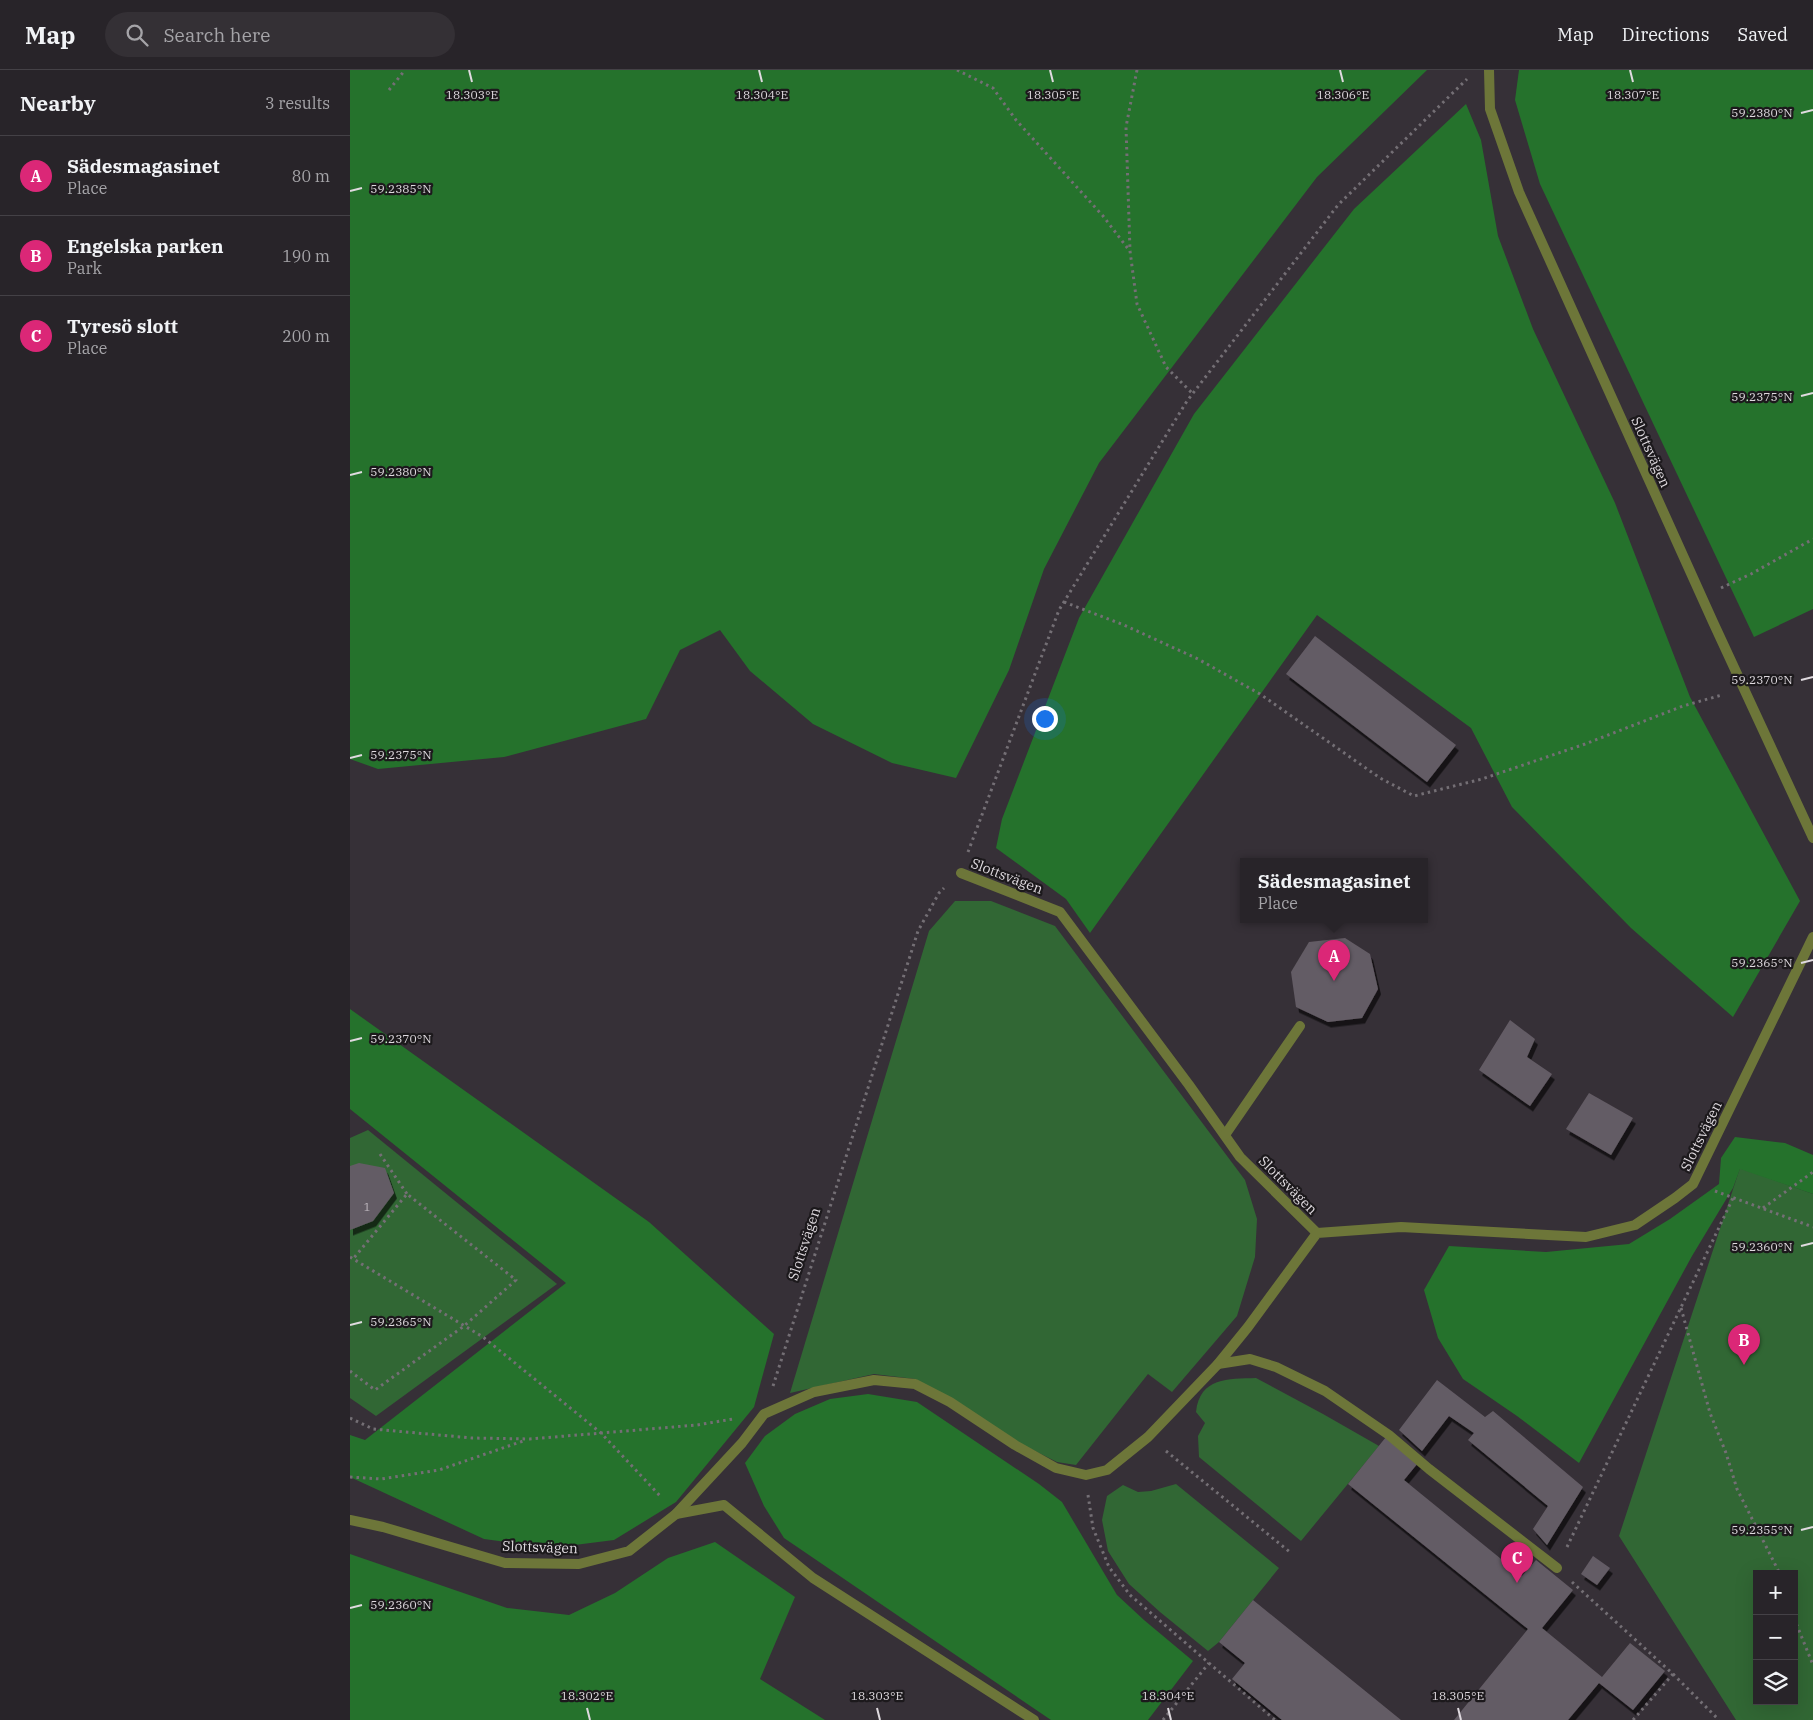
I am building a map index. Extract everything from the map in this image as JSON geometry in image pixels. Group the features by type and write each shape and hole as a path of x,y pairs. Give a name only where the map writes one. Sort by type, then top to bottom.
{"street":[{"name":"Slottsvägen","path":"1490,70 1490,110 1519,192 1700,595 1813,838"},
{"name":"Slottsvägen","path":"961,873 1060,912 1132,1007 1240,1156 1317,1233 1401,1227 1586,1237 1635,1225 1693,1184 1813,938"},
{"path":"1225,1135 1300,1026"},
{"name":"Slottsvägen","path":"350,1520 384,1526 504,1563 579,1564 630,1551 676,1514 742,1443 764,1414 814,1392 874,1380 915,1384 950,1402 1015,1445 1056,1468 1086,1475 1107,1470 1148,1437 1218,1364 1248,1328 1317,1233"},
{"path":"1218,1364 1250,1359 1276,1367 1325,1391 1389,1435 1429,1469 1557,1568"},
{"path":"676,1514 724,1504 813,1578 1034,1720"}],"path":[{"path":"389,90 405,70"},
{"path":"957,70 993,88 1016,120 1103,216 1130,251"},
{"path":"1137,70 1126,127 1130,251 1137,304 1166,367 1193,394"},
{"path":"961,873 1059,610 1193,394 1338,205 1469,77"},
{"path":"1700,595 1715,591 1751,574 1813,539"},
{"path":"1064,602 1124,624 1198,659 1260,694 1380,778 1414,796 1482,780 1585,744 1683,706 1744,688"},
{"name":"Slottsvägen","path":"764,1414 918,931 939,893 961,873"},
{"path":"350,1371 375,1390 464,1326 516,1280 407,1194 380,1154"},
{"path":"1763,1209 1813,1172"},
{"path":"1693,1184 1813,1227"},
{"path":"407,1194 352,1258 483,1337 602,1433 676,1514"},
{"path":"1719,1720 1557,1568 1733,1198"},
{"path":"1681,1308 1710,1413 1726,1453 1737,1489 1778,1570"},
{"path":"350,1418 374,1429 472,1438 530,1439 697,1424 764,1414"},
{"path":"1148,1437 1291,1553"},
{"path":"350,1477 381,1479 439,1470 530,1439"},
{"path":"1086,1475 1093,1528 1109,1567 1130,1595 1275,1720"},
{"path":"1798,1628 1813,1665"},
{"path":"1163,1720 1209,1663"},
{"path":"1633,1720 1672,1674"}],"green space":[{"path":"350,70 1427,70 1317,177 1099,463 1044,569 1009,670 956,778 892,763 813,724 750,671 720,630 680,650 646,719 504,757 378,769 350,759"},
{"path":"1519,70 1813,70 1813,609 1754,637 1540,184 1515,100"},
{"path":"1466,104 1481,140 1498,236 1533,329 1615,503 1690,697 1800,901 1733,1017 1631,928 1512,807 1471,728 1317,615 1090,933 1066,899 996,848 1002,819 1079,618 1194,414 1354,209"},
{"path":"955,901 991,901 1055,926 1245,1180 1257,1219 1255,1257 1237,1316 1172,1392 1148,1374 1076,1465 1057,1462 1015,1441 915,1379 874,1374 790,1393 929,931"},
{"path":"350,1009 649,1222 774,1334 754,1407 676,1502 614,1540 551,1548 484,1539 350,1477 350,1435 365,1440 566,1283 350,1109"},
{"path":"368,1130 557,1284 376,1416 350,1398 350,1138"},
{"path":"1735,1137 1785,1143 1813,1155 1813,1194 1740,1169 1733,1188 1692,1256 1579,1463 1517,1416 1463,1379 1438,1338 1424,1290 1449,1246 1546,1252 1629,1244 1670,1219 1719,1184 1721,1158"},
{"path":"1740,1168 1813,1194 1813,1720 1736,1720 1619,1536"},
{"path":"1256,1378 1379,1446 1301,1541 1199,1457 1198,1436 1205,1423 1196,1412 1203,1392 1217,1382"},
{"path":"868,1394 917,1402 1039,1484 1062,1502 1117,1595 1193,1661 1148,1720 1051,1720 784,1538 764,1506 745,1463 765,1436 795,1414 830,1399"},
{"path":"1176,1484 1279,1568 1219,1642 1208,1651 1129,1584 1108,1551 1102,1520 1107,1496 1123,1485 1138,1492 1151,1491"},
{"path":"715,1542 795,1597 760,1679 825,1720 350,1720 350,1554 507,1608 569,1615 615,1593 668,1558"}],"building":[{"path":"1315,636 1456,745 1427,782 1286,674"},
{"path":"1345,938 1370,954 1378,989 1362,1018 1328,1022 1296,1007 1291,972 1309,942"},
{"path":"1510,1020 1535,1039 1527,1057 1552,1074 1530,1106 1479,1070"},
{"path":"1589,1093 1633,1118 1611,1155 1566,1129"},
{"path":"359,1163 385,1168 394,1193 373,1221 350,1230 350,1166"},
{"path":"1437,1380 1485,1417 1493,1411 1583,1487 1547,1545 1533,1529 1548,1506 1468,1440 1474,1433 1449,1416 1422,1451 1399,1430"},
{"path":"1386,1437 1418,1463 1404,1480 1522,1576 1536,1560 1573,1590 1542,1628 1602,1677 1630,1643 1665,1671 1633,1710 1599,1683 1568,1720 1454,1720 1528,1629 1348,1484"},
{"path":"1593,1556 1610,1568 1597,1585 1581,1574"},
{"path":"1253,1600 1401,1720 1282,1720 1232,1679 1245,1663 1219,1642"}],"place":[{"name":"Sädesmagasinet","path":"1334,981"},
{"name":"Engelska parken","path":"1744,1365"},
{"name":"Tyresö slott","path":"1517,1583"}]}
